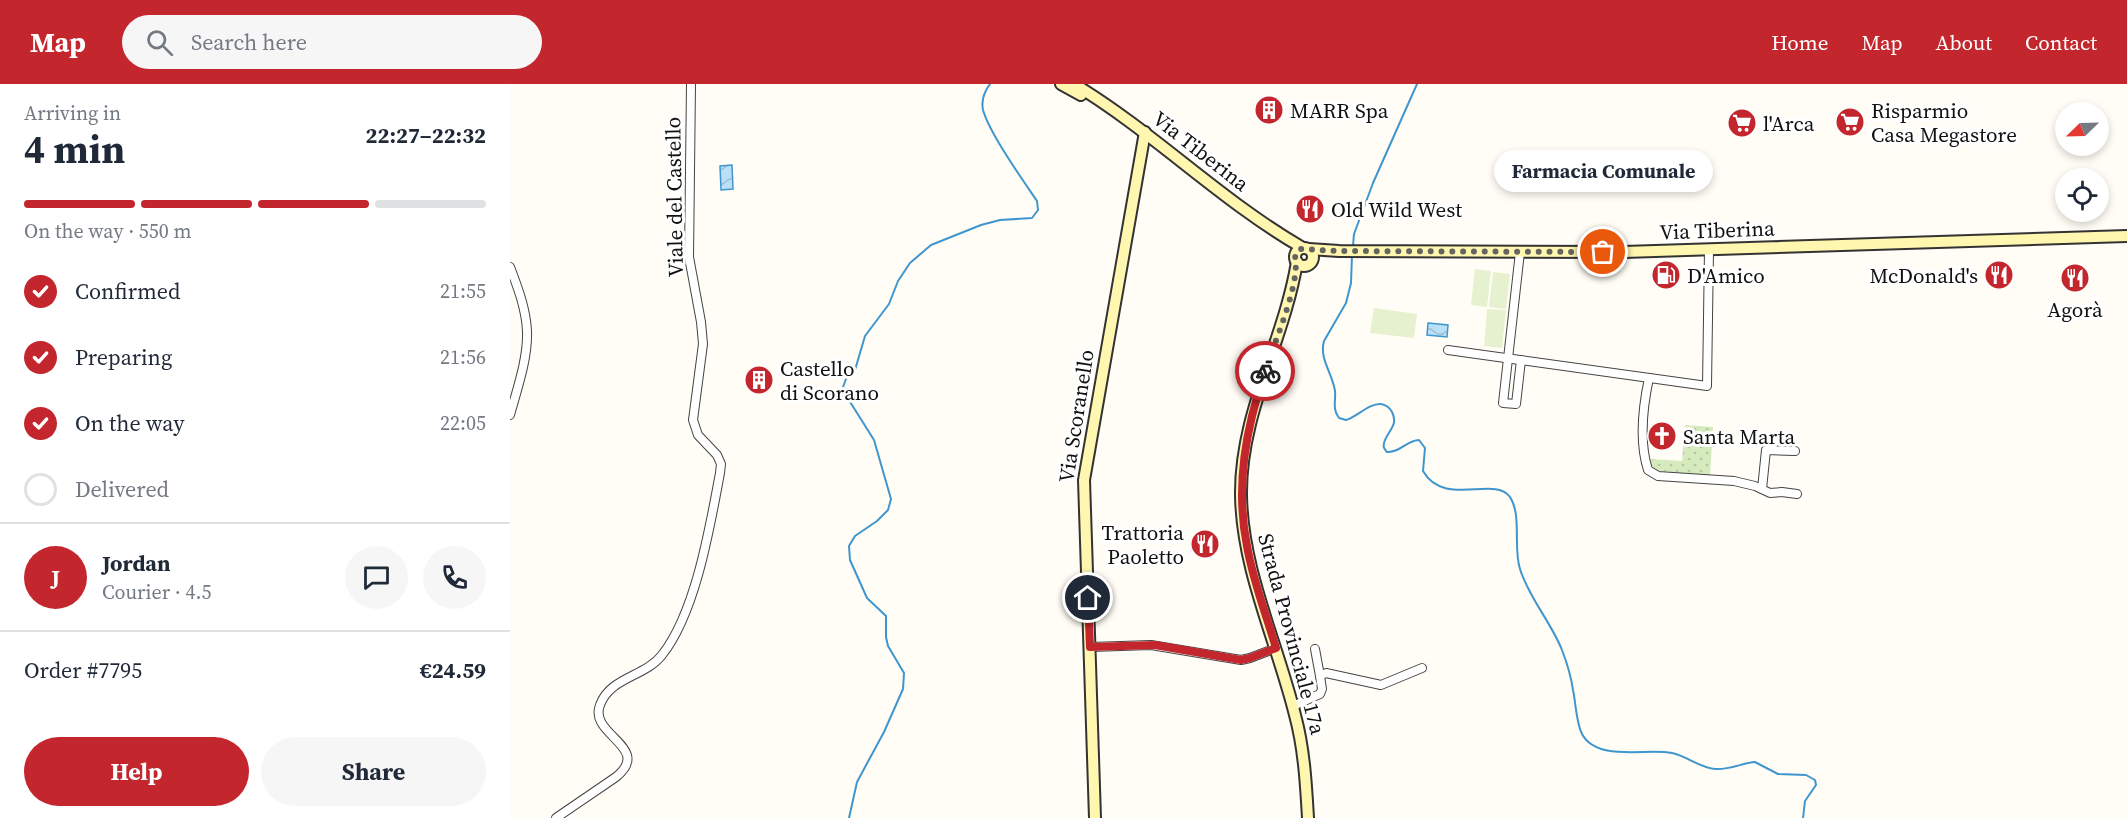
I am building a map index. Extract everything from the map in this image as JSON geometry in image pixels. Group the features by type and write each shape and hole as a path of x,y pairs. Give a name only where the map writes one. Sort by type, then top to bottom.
{"main road":[{"path":"1061,84 1119,112"},
{"name":"Via Tiberina","path":"1074,84 1119,112 1281,235 1304,257 1337,251 1624,252 2127,236"},
{"name":"Via Scoranello","path":"1095,818 1084,475 1145,132"},
{"name":"Strada Provinciale 17a","path":"1304,257 1253,411 1243,460 1241,486 1247,549 1293,706 1301,743 1308,818"}],"street":[{"name":"Viale del Castello","path":"556,818 616,777 625,768 627,757 623,745 601,725 598,709 608,690 653,664 674,637 684,615 704,550 720,473 719,458 698,435 693,420 703,344 701,318 689,257 691,85"},
{"path":"1448,350 1707,386 1709,250"},
{"path":"1520,252 1503,403 1516,404 1521,360"},
{"path":"510,267 521,296 527,331 524,357 510,415"},
{"path":"1649,378 1645,396 1644,447 1648,470 1658,476 1734,481 1770,493 1797,494"},
{"path":"1762,489 1766,450 1795,451"},
{"path":"1090,647 1155,645 1241,660 1276,648"},
{"path":"1293,706 1320,694 1322,689 1315,649"},
{"path":"1320,676 1331,673 1381,685 1422,668"}],"green space":[{"path":"1475,269 1491,271 1487,307 1471,305"},
{"path":"1493,272 1510,274 1506,309 1489,307"},
{"path":"1374,308 1417,314 1414,338 1370,333"},
{"path":"1487,309 1506,310 1502,348 1484,346"},
{"path":"1685,425 1713,427 1710,476 1652,470 1650,459 1682,461"}],"water":[{"path":"732,165 733,189 721,190 720,166"},
{"path":"1428,323 1448,325 1447,337 1427,335"}],"waterway":[{"path":"849,818 857,782 884,732 903,689 904,673 888,646 886,616 867,598 850,560 849,546 855,536 877,521 888,510 891,499 874,440 843,387 846,379 855,370 865,336 889,304 898,281 910,263 931,245 981,225 1000,220 1032,218 1038,210 1037,201 992,131 983,110 982,103 990,84"},
{"path":"1353,246 1354,234 1373,183 1417,84"},
{"path":"1352,255 1351,283 1346,303 1324,341 1323,348 1324,360 1335,391 1337,415 1346,420 1377,404 1385,405 1394,417 1392,428 1384,443 1387,452 1396,451 1419,440 1425,448 1423,471 1432,482 1443,488 1456,490 1493,489 1503,491 1510,497 1516,513 1520,569 1562,650 1570,675 1580,729 1589,743 1610,751 1672,753 1715,769 1755,762 1778,774 1806,775 1815,780 1816,785 1805,801 1803,818"}],"way so far":[{"path":"1265,371 1293,286 1297,262 1295,256 1300,249 1603,252"}],"place":[{"name":"MARR Spa","path":"1269,110"},
{"name":"Risparmio Casa Megastore","path":"1850,122"},
{"name":"l'Arca","path":"1742,123"},
{"name":"Old Wild West","path":"1310,209"},
{"name":"Farmacia Comunale","path":"1603,252"},
{"name":"D'Amico","path":"1666,275"},
{"name":"McDonald's","path":"1999,275"},
{"name":"Agorà","path":"2075,278"},
{"name":"Castello di Scorano","path":"759,380"},
{"name":"Santa Marta","path":"1662,436"},
{"name":"Trattoria Paoletto","path":"1205,544"}],"route":[{"path":"1088,598 1090,647 1155,645 1241,660 1276,648 1247,549 1241,502 1245,448 1265,371"}]}
